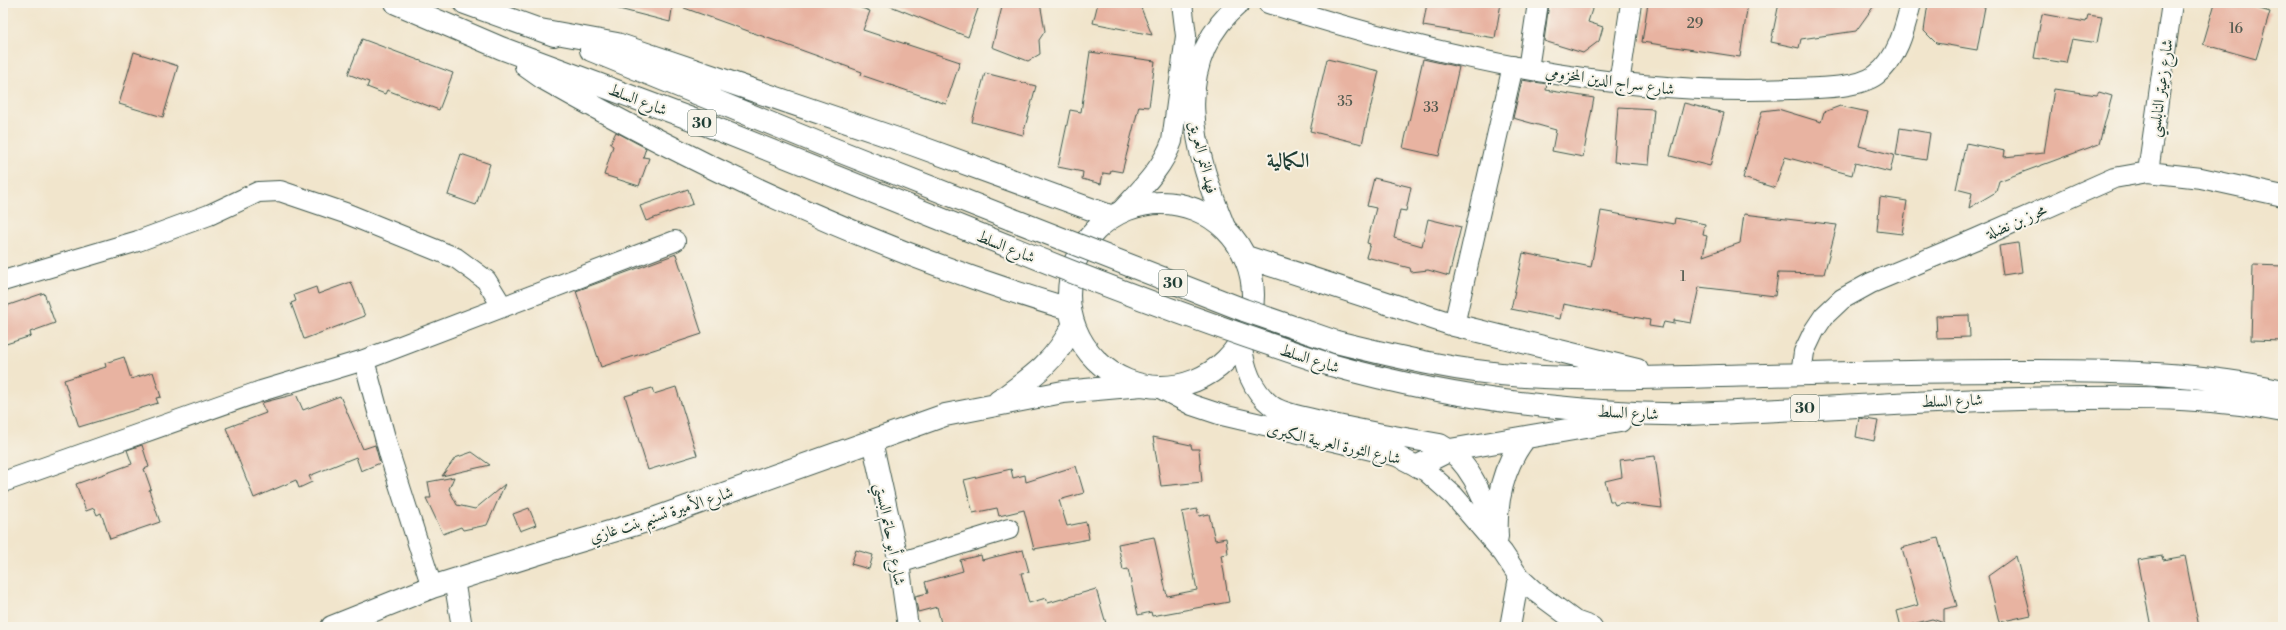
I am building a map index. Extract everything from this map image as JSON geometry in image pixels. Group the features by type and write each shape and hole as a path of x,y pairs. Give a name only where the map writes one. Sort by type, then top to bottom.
{"main road":[{"name":"شارع السلط","path":"396,3 501,48 695,120 1008,246 1108,288 1219,328 1331,365 1373,377 1473,398 1608,412 1680,414 1935,400 2055,398 2203,401 2283,411"},
{"name":"شارع السلط","path":"465,3 540,30 1011,219 1244,310 1336,342 1399,358 1468,370 1521,376 1585,378 1935,371 2114,371 2198,377 2283,390"},
{"path":"540,30 617,44 1116,214"},
{"path":"501,48 543,78 670,148 728,176 771,194 827,222 1071,317"},
{"name":"شارع الأميرة تسنيم بنت غازي","path":"332,627 432,587 653,519 945,416 1063,392 1191,382 1206,376 1220,367 1241,342 1252,314 1254,285 1246,257 1233,236 1225,227 1214,218 1186,205 1155,202 1131,206 1116,214"},
{"path":"1116,214 1090,234 1075,257 1068,282 1071,317 1080,341 1094,359 1112,374 1150,386"},
{"path":"1246,257 1454,326 1666,377"},
{"name":"شارع الأميرة تسنيم بنت غازي","path":"992,407 1040,372 1056,355 1071,317"},
{"path":"1418,466 1450,450 1581,427 1680,414"},
{"path":"1500,545 1497,502 1502,482 1518,447 1525,438"}],"street":[{"name":"فهد النمر العريق","path":"1182,3 1186,36 1187,83 1193,110 1198,147 1225,227"},
{"name":"فهد النمر العريق","path":"1116,214 1160,165 1169,151 1176,116 1187,83 1211,36 1220,23 1240,3"},
{"name":"شارع سراج الدين المخزومي","path":"1268,3 1311,10 1384,37 1520,67 1619,84 1718,91 1812,88 1862,82 1876,75 1898,47 1911,3"},
{"path":"1454,326 1520,67 1538,3"},
{"path":"1619,84 1631,3"},
{"name":"شارع زعيتر النابلسي","path":"2148,172 2172,3"},
{"name":"محرز بن نضلة","path":"1801,374 1804,352 1814,331 1824,316 1842,299 1871,283 1976,239 2114,178 2148,172 2201,178 2283,196"},
{"path":"3,282 138,241 209,215 258,192 280,191 345,214 456,258 486,280 502,306"},
{"path":"3,482 261,391 364,360 675,241"},
{"name":"شارع الثورة العربية الكبرى","path":"1241,342 1246,371 1262,397 1273,406 1293,414 1351,429 1440,444 1450,450 1468,470 1480,492 1500,545 1519,577 1547,602 1575,621 1592,627"},
{"path":"364,360 390,456 432,587"},
{"name":"شارع الثورة العربية الكبرى","path":"1150,386 1192,405 1222,416 1397,456 1418,466 1454,496 1500,545"},
{"name":"شارع أبو حاتم البستي","path":"872,441 899,563 908,627"},
{"path":"899,563 1009,529"},
{"path":"1510,627 1519,577"},
{"path":"454,580 462,627"}],"building":[{"path":"616,3 673,3 670,22 615,8"},
{"path":"676,3 847,3 870,11 863,30 960,62 946,104 861,75 862,72 676,5"},
{"path":"883,3 980,3 968,37"},
{"path":"1003,3 1040,3 1045,31 1039,40 1040,54 1028,61 992,47"},
{"path":"1098,3 1139,3 1152,35 1093,23"},
{"path":"1427,3 1501,3 1495,38 1423,26"},
{"path":"1549,3 1594,3 1588,22 1603,27 1599,41 1583,53 1544,41"},
{"path":"1648,3 1748,3 1740,57 1642,42"},
{"path":"1779,3 1876,3 1856,31 1801,39 1799,48 1771,42"},
{"path":"1928,3 1963,3 1985,7 1977,50 1936,43 1924,31"},
{"path":"2215,3 2239,3 2270,12 2256,59 2203,44"},
{"path":"2042,14 2086,22 2088,15 2102,17 2097,43 2072,39 2066,63 2034,58"},
{"path":"362,39 453,73 439,110 387,90 385,94 367,87 369,82 348,74"},
{"path":"134,52 178,66 163,117 119,104"},
{"path":"1090,52 1155,61 1149,107 1139,106 1122,172 1111,170 1110,174 1103,173 1101,184 1082,179 1083,172 1058,167 1070,110 1081,112"},
{"path":"1327,59 1379,71 1362,144 1310,131"},
{"path":"1423,59 1459,67 1439,156 1403,148"},
{"path":"985,73 1036,86 1023,135 972,122"},
{"path":"1522,80 1547,84 1546,90 1594,98 1583,157 1552,151 1556,130 1513,118"},
{"path":"2054,89 2097,95 2099,92 2112,96 2099,144 1999,181 1996,192 1969,208 1972,193 1956,189 1966,143 2005,151 2004,157 2044,153"},
{"path":"1684,103 1724,113 1710,166 1670,156"},
{"path":"1840,106 1868,112 1859,146 1894,155 1890,172 1855,163 1852,175 1785,157 1775,188 1743,178 1762,111 1778,109 1821,122 1824,112"},
{"path":"1618,107 1654,109 1649,165 1614,162"},
{"path":"1900,128 1930,133 1926,160 1896,155"},
{"path":"616,132 646,148 643,157 649,158 639,186 604,175 613,146 610,144"},
{"path":"461,154 490,164 476,205 448,195"},
{"path":"1374,178 1411,187 1406,211 1400,210 1394,238 1422,246 1428,219 1461,227 1449,276 1428,270 1411,272 1410,268 1366,257 1370,244 1367,243 1376,208 1367,206"},
{"path":"688,189 693,204 646,221 640,206"},
{"path":"1880,197 1907,201 1902,234 1877,231"},
{"path":"1601,211 1674,224 1675,218 1705,224 1703,235 1707,236 1703,256 1740,243 1744,214 1837,225 1824,274 1778,273 1775,296 1699,287 1691,323 1674,320 1674,324 1664,322 1662,328 1649,326 1650,320 1563,304 1560,319 1511,309 1523,253 1591,267"},
{"path":"2018,243 2022,272 2003,275 1999,246"},
{"path":"676,254 702,334 601,367 576,291"},
{"path":"2253,265 2283,266 2283,341 2251,340"},
{"path":"351,282 365,316 304,339 291,303 296,301 294,295 316,287 318,294"},
{"path":"44,293 55,323 30,332 31,336 3,345 3,307"},
{"path":"1969,315 1970,337 1937,338 1936,316"},
{"path":"124,357 131,379 153,372 161,397 156,398 158,403 79,427 64,380 106,367 105,363"},
{"path":"676,387 697,455 648,470 625,396 652,388 654,394"},
{"path":"296,394 303,410 340,396 363,449 375,445 380,463 361,471 356,457 309,476 312,482 299,488 296,480 254,498 226,428 266,413 261,403"},
{"path":"1859,418 1878,421 1874,441 1856,437"},
{"path":"1153,437 1191,445 1192,449 1199,449 1202,482 1161,486"},
{"path":"142,445 149,467 144,469 151,489 149,490 160,522 110,539 101,513 97,515 94,508 86,511 76,484 132,464 127,450"},
{"path":"472,452 490,465 442,476 455,458"},
{"path":"1655,456 1662,508 1621,503 1615,505 1613,501 1610,501 1605,481 1622,477 1620,460"},
{"path":"1076,466 1084,493 1059,500 1067,526 1086,522 1089,539 1034,549 1024,510 999,516 997,508 973,513 964,480 1011,469 1013,478 1025,475 1026,482"},
{"path":"454,477 449,489 457,505 475,509 505,484 487,525 463,530 461,527 443,534 426,498 431,498 428,482"},
{"path":"529,508 536,525 520,531 513,514"},
{"path":"1197,509 1199,516 1209,514 1215,540 1226,538 1228,554 1221,555 1229,602 1152,616 1151,612 1138,615 1128,569 1123,570 1118,544 1154,537 1167,596 1197,590 1182,512"},
{"path":"1938,538 1957,606 1944,609 1944,623 1932,619 1901,627 1897,611 1918,605 1902,548"},
{"path":"856,550 873,555 869,569 851,564"},
{"path":"1023,550 1029,572 1021,573 1029,603 1046,598 1048,603 1096,589 1107,627 942,627 937,607 918,612 915,596 928,593 925,582 963,571 960,560 981,555 982,560"},
{"path":"2016,556 2031,615 1999,622 1988,576"},
{"path":"2162,556 2163,560 2185,556 2199,627 2151,627 2138,560"}],"district":[{"name":"الكمالية","path":"1288,160"}]}
